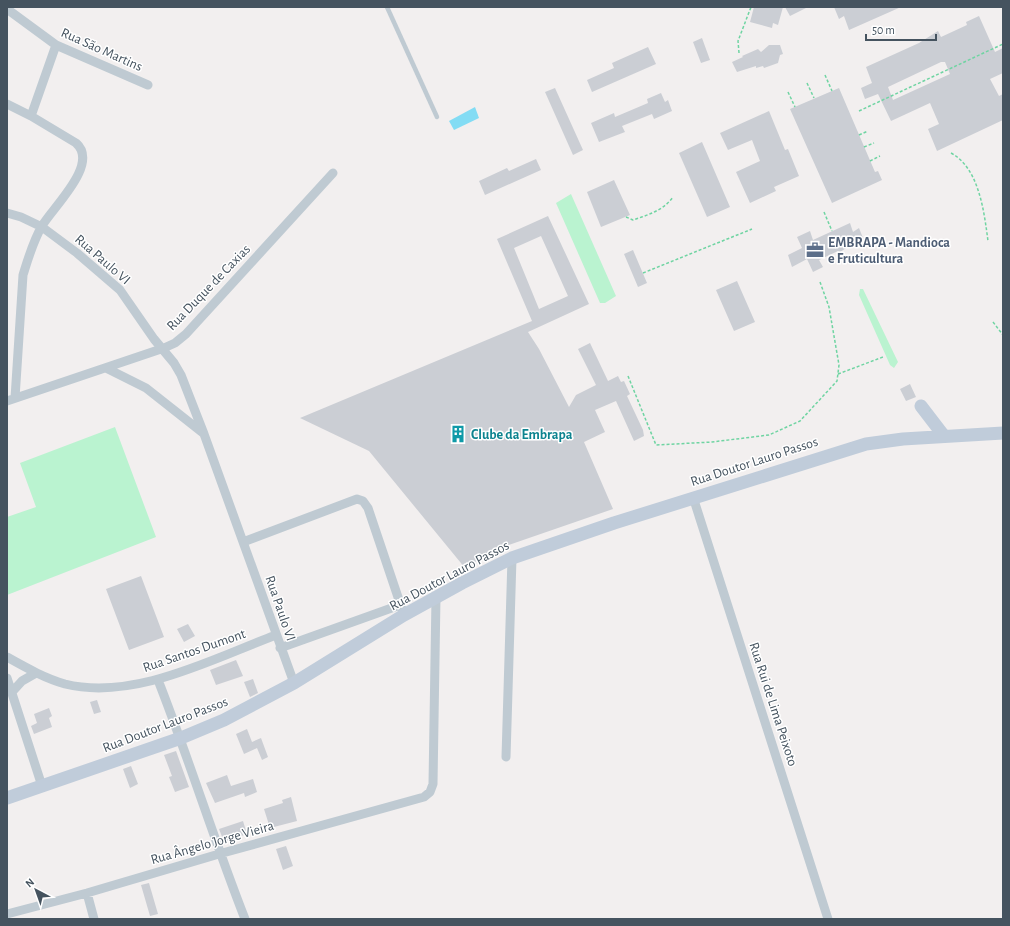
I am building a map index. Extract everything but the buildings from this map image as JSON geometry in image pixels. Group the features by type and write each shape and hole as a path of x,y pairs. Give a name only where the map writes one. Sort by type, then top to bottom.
{"main road":[{"path":"921,406 944,436"},
{"name":"Rua Doutor Lauro Passos","path":"7,798 181,738 231,716 294,683 402,610 436,597 512,558 693,497 866,444 885,440 944,436 1002,436"}],"street":[{"name":"Rua São Martins","path":"7,9 56,45 148,85"},
{"path":"31,116 56,45"},
{"path":"7,104 31,116 76,143 81,149 83,161 80,173 42,227 28,258 23,275 11,400"},
{"name":"Rua Duque de Caxias","path":"11,400 175,343 186,334 333,173"},
{"name":"Rua Paulo VI","path":"7,213 22,217 42,227 77,253 120,290 154,339 164,348 181,375 204,434 280,648 294,683"},
{"path":"106,368 146,388 204,434"},
{"name":"Rua Rui de Lima Peixoto","path":"693,497 828,919"},
{"path":"243,542 357,499 363,501 368,508 402,610 280,648"},
{"path":"506,757 512,558"},
{"name":"Rua Ângelo Jorge Vieira","path":"7,914 87,893 219,854 424,797 430,792 433,784 436,597"},
{"name":"Rua Santos Dumont","path":"7,657 36,673 64,683 85,687 122,686 158,680 276,635"},
{"path":"12,692 22,681 36,673"},
{"path":"7,678 42,786"},
{"path":"158,680 181,738 219,854 245,919"},
{"path":"87,893 94,919"}],"lane":[{"path":"387,7 437,117"}],"path":[{"path":"739,52 738,41 751,7"},
{"path":"859,111 1003,44"},
{"path":"825,75 832,91"},
{"path":"807,83 814,98"},
{"path":"788,92 795,107"},
{"path":"859,135 868,131"},
{"path":"864,147 874,143"},
{"path":"951,153 962,161 971,173 985,219 988,240"},
{"path":"870,161 880,156"},
{"path":"626,217 633,220 647,216 667,206 673,197"},
{"path":"824,212 832,231"},
{"path":"643,274 752,229"},
{"path":"628,376 656,445 712,442 769,435 800,421 837,381 839,365 828,307 820,282"},
{"path":"993,322 1003,335"},
{"path":"838,374 883,357"}],"green space":[{"path":"571,194 616,296 605,303 600,303 556,203"},
{"path":"860,289 863,289 898,362 894,368 890,365 859,295"},
{"path":"115,427 156,537 7,595 7,517 36,507 20,463"}],"water":[{"path":"475,107 479,118 454,130 449,121"}],"place":[{"name":"EMBRAPA - Mandioca e Fruticultura","path":"815,250"},
{"name":"Clube da Embrapa","path":"458,434"}]}
